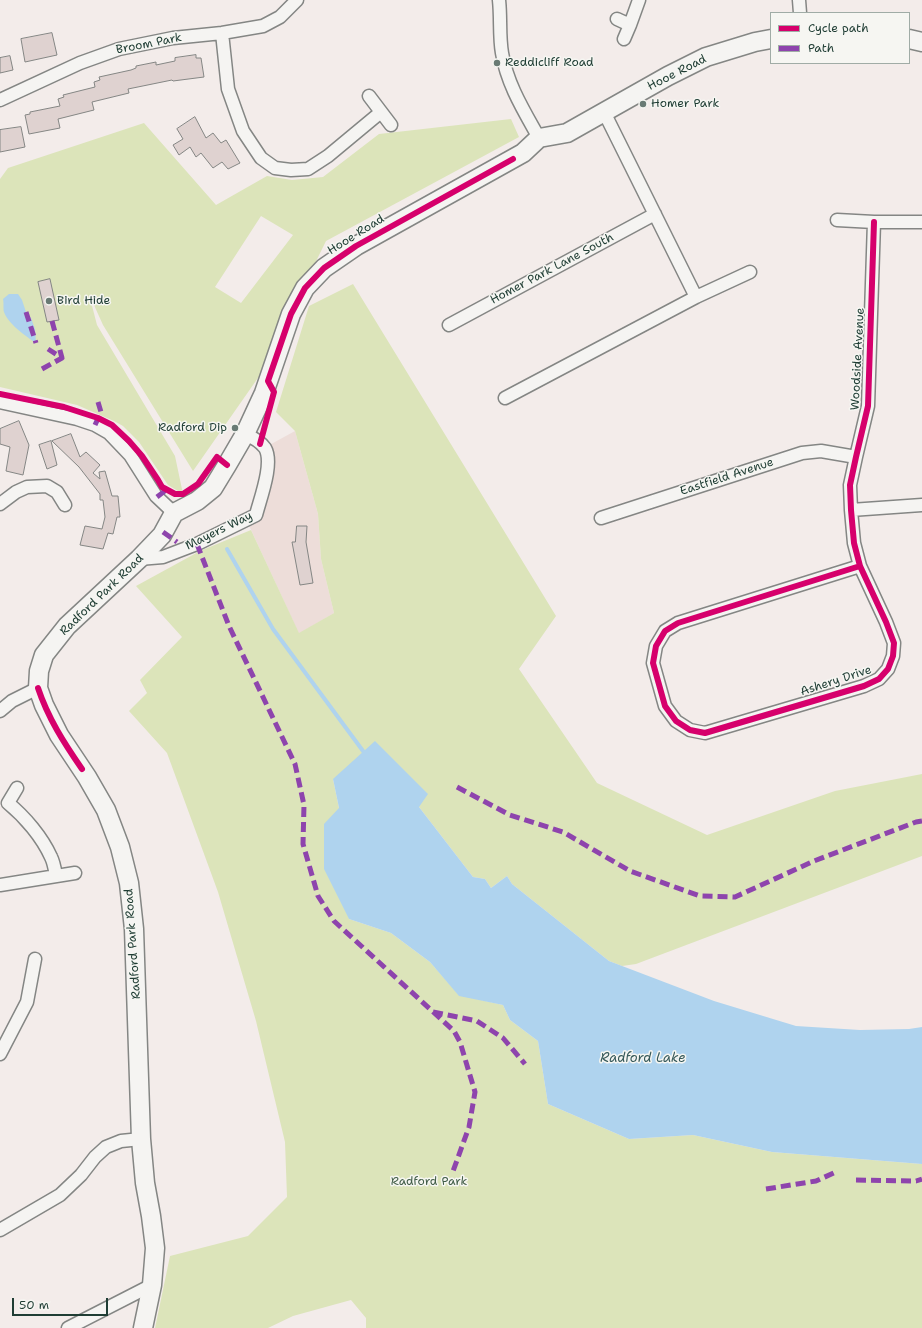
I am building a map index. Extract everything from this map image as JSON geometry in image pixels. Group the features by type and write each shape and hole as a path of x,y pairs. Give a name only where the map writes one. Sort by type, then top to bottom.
{"street":[{"name":"Broom Park","path":"0,100 80,63 118,49 173,38 222,33 263,26 280,18 297,0"},
{"path":"499,0 502,53 512,89 539,138"},
{"path":"624,39 639,0"},
{"path":"799,0 800,12"},
{"path":"617,19 630,26"},
{"path":"222,33 228,89 243,131 261,158 275,168 291,170 308,169 328,156 381,112"},
{"name":"Hooe Road","path":"174,513 197,501 213,488 228,465 264,393 291,314 305,288 324,268 356,246 523,153 539,138 563,135 668,76 706,57 755,42 770,39"},
{"path":"910,39 922,42"},
{"path":"369,96 390,125"},
{"path":"604,112 696,297"},
{"name":"Homer Park Lane South","path":"449,325 655,214"},
{"path":"837,220 922,222"},
{"name":"Woodside Avenue","path":"860,566 854,543 850,485 868,406 874,222"},
{"path":"505,398 696,297 750,272"},
{"path":"0,402 77,419 95,425 109,433 130,455 156,496 174,513"},
{"name":"Mayers Way","path":"139,559 163,557 196,544 256,515 267,469 268,458 264,448 255,439 244,434"},
{"name":"Eastfield Avenue","path":"601,518 802,452 821,451 856,457"},
{"path":"0,504 16,492 27,487 47,486 57,492 65,505"},
{"path":"851,510 922,505"},
{"name":"Radford Park Road","path":"143,1328 152,1285 155,1248 145,1183 141,1139 134,929 129,883 120,847 106,810 87,777 59,735 44,705 38,688 39,671 44,655 67,626 139,559 162,535 174,513"},
{"name":"Ashery Drive","path":"860,566 894,643 893,656 888,669 879,679 864,686 705,732 690,730 676,721 665,706 653,663 656,646 665,631 678,623 860,566"},
{"path":"0,711 12,701 38,688"},
{"path":"17,788 4,808 18,811 45,846 52,858 56,876"},
{"path":"0,886 76,873"},
{"path":"0,1054 27,1002 35,959"},
{"path":"0,1230 60,1195 81,1175 106,1147 121,1141 141,1139"},
{"path":"68,1328 152,1285"}],"shaded area":[{"path":"295,431 318,514 321,559 334,613 299,634 246,519 256,515 264,448"}],"green space":[{"path":"511,119 519,137 326,241 260,375 193,471 103,325 89,294 97,325 175,456 183,494 168,485 139,442 123,426 77,405 0,387 0,179 8,168 144,123 216,205 267,176 292,180 323,177 379,134","holes":["261,216 293,235 241,303 215,287"]},
{"name":"Radford Park","path":"353,284 556,616 519,669 597,783 707,835 835,791 922,774 922,856 636,964 622,966 609,961 512,884 507,876 491,888 485,879 473,877 419,807 333,779 339,808 349,919 391,933 430,962 459,995 503,1005 510,1020 538,1041 548,1104 629,1139 693,1135 772,1152 922,1164 922,1328 366,1328 366,1318 351,1300 293,1316 268,1328 155,1328 170,1256 248,1236 287,1197 285,1142 256,1021 218,892 167,753 129,711 147,693 140,680 182,637 136,586 200,551 251,530 299,633 334,613 321,559 318,514 295,431 276,412 309,306"}],"water":[{"path":"9,294 18,294 22,300 26,312 31,318 35,329 36,343 18,330 6,317 3,299"},
{"name":"Radford Lake","path":"375,741 428,794 419,807 473,877 485,879 491,888 507,876 512,884 609,961 714,1001 796,1026 860,1030 909,1029 922,1027 922,1164 772,1152 693,1135 629,1139 548,1104 538,1041 510,1020 503,1005 459,996 430,962 391,933 349,919 324,869 324,824 339,808 333,779"}],"building":[{"path":"52,33 57,55 25,62 21,39"},
{"path":"196,55 196,58 201,58 204,77 172,80 128,89 129,93 92,102 94,110 58,119 60,128 29,134 25,115 30,114 30,112 60,106 58,99 64,97 63,95 95,87 94,82 100,80 99,77 131,70 136,68 136,66 156,62 156,65 175,61 175,58"},
{"path":"10,56 13,70 0,73 0,58"},
{"path":"195,117 206,138 213,133 221,143 226,140 240,163 228,169 222,162 213,168 201,153 196,157 190,147 179,155 173,145 183,139 177,129"},
{"path":"21,127 25,147 0,152 0,130"},
{"name":"Bird Hide","path":"50,279 59,320 47,322 38,282"},
{"path":"19,421 29,445 23,475 6,471 10,447 0,444 0,429"},
{"path":"71,434 80,457 86,452 100,465 93,473 100,479 99,472 105,471 112,496 118,496 120,517 117,517 113,534 108,533 103,549 80,545 85,526 102,529 105,517 103,500 100,500 100,494 79,467 52,441"},
{"path":"51,441 57,465 47,469 39,445"},
{"path":"297,526 307,526 306,542 313,583 300,585 292,542 295,542"}],"waterway":[{"path":"227,549 273,629 363,751"}],"marked path":[{"path":"26,312 36,343"},
{"path":"52,321 62,358"},
{"path":"42,369 62,358 48,349"},
{"path":"95,425 101,412 98,402"},
{"path":"157,497 166,490"},
{"path":"163,532 177,542"},
{"path":"197,544 229,626 295,764 304,805 303,844 318,896 334,921 454,1031 460,1042 475,1092 469,1127 452,1174"},
{"path":"457,787 510,815 563,832 630,871 700,896 735,897 814,861 922,821"},
{"path":"433,1012 477,1021 503,1038 525,1064"},
{"path":"766,1189 816,1181 838,1171"},
{"path":"856,1180 916,1181 922,1179"}],"cycle path":[{"path":"260,444 274,392 268,381 291,314 305,288 324,268 356,246 513,159"},
{"path":"860,566 678,623 665,631 656,646 653,663 665,706 676,721 690,730 705,733 864,686 879,679 888,669 893,656 894,643 860,566 854,543 850,485 868,406 874,222"},
{"path":"0,394 64,407 98,418 112,425 142,456 162,487 175,494 183,494 198,484 217,457 227,465"},
{"path":"38,688 57,730 82,769"}],"place":[{"name":"Reddicliff Road","path":"497,63"},
{"name":"Homer Park","path":"643,104"},
{"name":"Bird Hide","path":"49,301"},
{"name":"Radford Dip","path":"235,428"}]}
